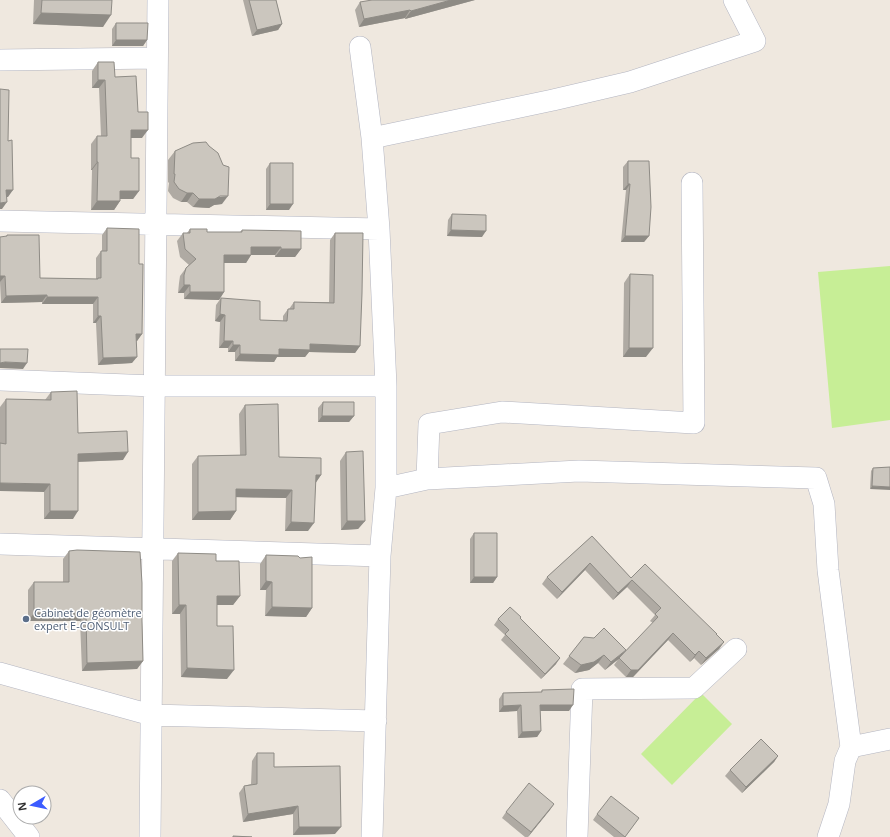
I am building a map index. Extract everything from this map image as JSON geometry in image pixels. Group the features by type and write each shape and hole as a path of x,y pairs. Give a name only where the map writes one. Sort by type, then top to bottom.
{"street":[{"path":"150,837 158,0"},
{"path":"372,138 630,82 755,41 734,0"},
{"path":"360,47 372,138 379,229 386,386 386,488 380,556 372,837"},
{"path":"0,60 157,58"},
{"path":"427,479 429,424 502,412 694,423 692,183"},
{"path":"0,221 379,229"},
{"path":"0,380 154,386 386,386"},
{"path":"386,488 427,479 579,471 816,478 824,504 828,570 851,747 845,761 839,804 828,837"},
{"path":"0,544 380,556"},
{"path":"576,837 582,690 694,688 736,649"},
{"path":"0,673 151,715 376,721"},
{"path":"851,747 890,740"},
{"path":"0,800 29,837"}],"green space":[{"path":"890,266 890,420 832,428 818,272"},
{"path":"701,693 732,724 672,785 641,754"}],"building":[{"path":"42,0 112,0 111,15 41,13"},
{"path":"249,0 276,0 282,24 257,30"},
{"path":"372,0 451,0 411,11 364,19 360,2"},
{"path":"116,23 148,23 147,40 116,40"},
{"path":"98,62 114,62 115,77 136,76 138,112 148,112 148,130 131,130 131,158 139,158 139,191 120,191 120,201 97,201 97,136 107,136 105,80 98,80"},
{"path":"0,89 9,90 8,141 12,140 13,190 6,190 7,202 0,203"},
{"path":"206,142 218,153 223,165 229,167 228,196 220,196 215,199 199,199 193,193 187,193 179,189 174,182 175,151 193,143"},
{"path":"628,161 649,161 651,207 649,236 625,236 630,184 628,184"},
{"path":"270,163 293,163 293,204 270,204"},
{"path":"452,214 486,215 486,231 451,230"},
{"path":"107,228 139,229 139,264 143,264 142,334 136,334 137,357 103,358 101,316 98,316 98,297 47,297 47,295 6,296 5,276 0,276 0,237 7,235 39,235 40,278 101,278 101,251 107,251"},
{"path":"190,229 207,229 207,232 242,232 242,230 301,231 301,249 251,247 251,255 224,255 224,292 190,292 190,285 184,285 184,275 186,268 196,259 185,249 183,233 190,233"},
{"path":"335,233 363,233 360,346 310,344 310,350 279,349 279,355 240,354 240,345 233,345 233,341 224,341 225,315 220,314 221,298 260,301 260,320 287,321 288,309 294,309 294,302 334,303"},
{"path":"630,274 653,275 653,348 629,348"},
{"path":"0,349 28,349 27,363 0,363"},
{"path":"77,391 78,433 127,431 128,452 78,454 78,511 50,511 50,484 0,483 0,443 6,444 6,399 51,400 51,392"},
{"path":"323,402 354,402 354,416 322,416"},
{"path":"278,404 279,457 321,458 321,475 316,475 314,523 291,522 292,490 236,489 236,511 198,512 198,456 246,455 245,405"},
{"path":"363,451 365,521 347,521 346,452"},
{"path":"890,467 890,487 872,486 873,468"},
{"path":"474,533 497,533 497,577 474,577"},
{"path":"592,536 631,578 645,564 724,642 706,658 699,651 695,655 673,633 638,670 631,670 619,658 658,617 655,614 661,608 632,580 618,593 590,563 562,592 547,577"},
{"path":"69,551 140,552 143,661 87,663 86,613 34,613 34,582 69,582"},
{"path":"178,553 216,554 216,561 239,561 240,596 217,596 217,626 233,626 234,670 187,668 186,605 179,605"},
{"path":"266,555 298,556 300,558 312,557 312,608 272,607 272,582 266,581"},
{"path":"510,607 560,658 545,674 505,634 509,630 498,619"},
{"path":"604,628 626,650 611,662 604,655 594,662 581,665 569,656 584,637 594,638"},
{"path":"574,689 573,705 540,705 541,731 522,732 521,705 503,706 503,693"},
{"path":"761,739 778,756 746,787 730,770"},
{"path":"257,753 274,753 274,767 340,766 341,827 299,827 298,806 248,814 244,786 257,784"},
{"path":"529,783 554,804 531,832 506,812"},
{"path":"611,796 639,818 625,837 597,814"}],"place":[{"name":"Cabinet de géomètre expert E-CONSULT","path":"26,619"}]}
